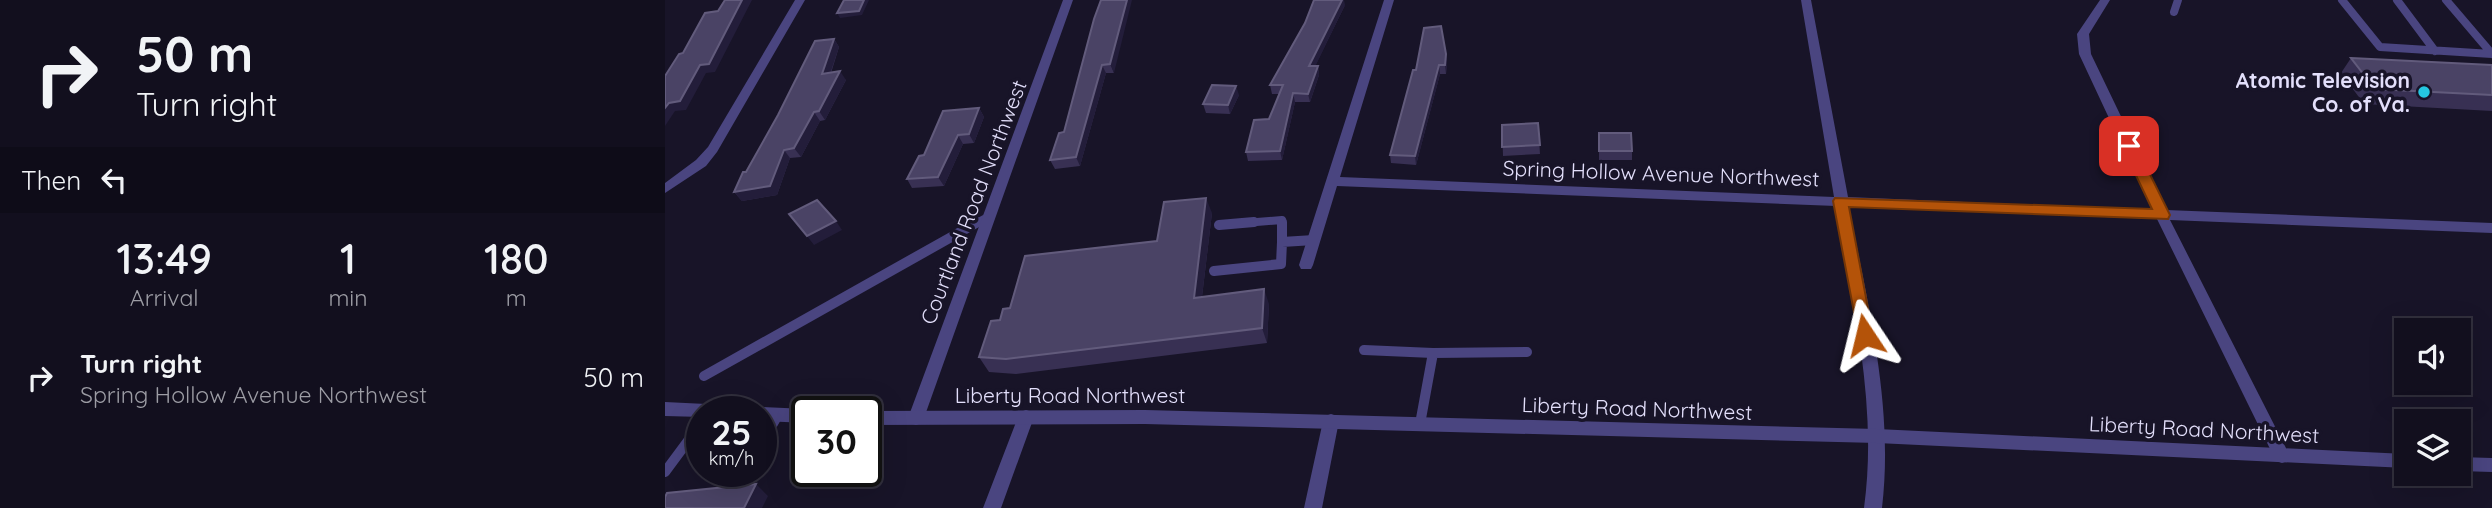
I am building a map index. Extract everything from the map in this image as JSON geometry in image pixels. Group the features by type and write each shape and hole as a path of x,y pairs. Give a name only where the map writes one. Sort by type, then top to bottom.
{"street":[{"path":"665,188 701,163 713,149 800,0"},
{"name":"Courtland Road Northwest","path":"916,418 986,218 1045,70 1068,0"},
{"path":"1306,265 1389,0"},
{"path":"1806,0 1875,388 1877,436 1873,508"},
{"path":"2105,0 2083,34 2082,45 2162,215 2282,456"},
{"name":"Spring Hollow Avenue Northwest","path":"1332,181 2492,228"},
{"path":"665,409 686,410"},
{"path":"992,508 1026,417"},
{"name":"Liberty Road Northwest","path":"882,418 1331,421 1877,436 2394,461"},
{"path":"1313,508 1331,421"},
{"path":"2471,465 2492,466"}],"lane":[{"path":"2174,12 2178,0"},
{"path":"2342,0 2380,47 2492,54"},
{"path":"2397,0 2435,51"},
{"path":"2446,0 2492,54"},
{"path":"704,376 986,218"},
{"path":"1214,271 1281,264 1282,220 1219,225"},
{"path":"1282,242 1314,240"},
{"path":"1364,350 1433,353 1527,352"},
{"path":"1420,424 1433,353"},
{"path":"665,472 686,444"}],"building":[{"path":"725,0 742,0 709,64 700,65 680,101 669,103 665,108 665,76 679,54 683,53 705,13 718,11"},
{"path":"844,0 864,0 859,11 837,13"},
{"path":"1101,0 1127,0 1110,64 1102,65 1076,157 1050,160 1059,133 1064,132"},
{"path":"1314,0 1342,0 1309,66 1318,66 1308,94 1293,93 1280,151 1246,152 1254,120 1269,119 1283,85 1270,85 1305,23"},
{"path":"1441,26 1446,54 1445,65 1439,65 1415,156 1390,155 1413,70 1416,70 1424,28"},
{"path":"834,39 822,74 840,71 819,111 814,112 794,148 784,150 770,186 734,192 743,172 746,172 778,115 815,41"},
{"path":"2351,58 2492,65 2492,95 2375,89"},
{"path":"1212,85 1236,86 1228,105 1203,104"},
{"path":"979,108 969,134 958,135 938,177 907,179 919,156 924,155 943,111"},
{"path":"1538,123 1540,145 1502,147 1502,125"},
{"path":"1599,133 1631,133 1632,151 1599,151"},
{"path":"1206,198 1194,298 1264,289 1262,328 1006,359 979,357 991,321 1000,320 1003,309 1010,308 1025,256 1157,241 1164,202"},
{"path":"817,200 836,221 807,236 789,214"},
{"path":"754,487 744,508 665,508 667,493"}],"place":[{"name":"Atomic Television Co. of Va.","path":"2424,92"}],"route":[{"path":"1865,335 1840,201 2162,215 2129,146"}]}
